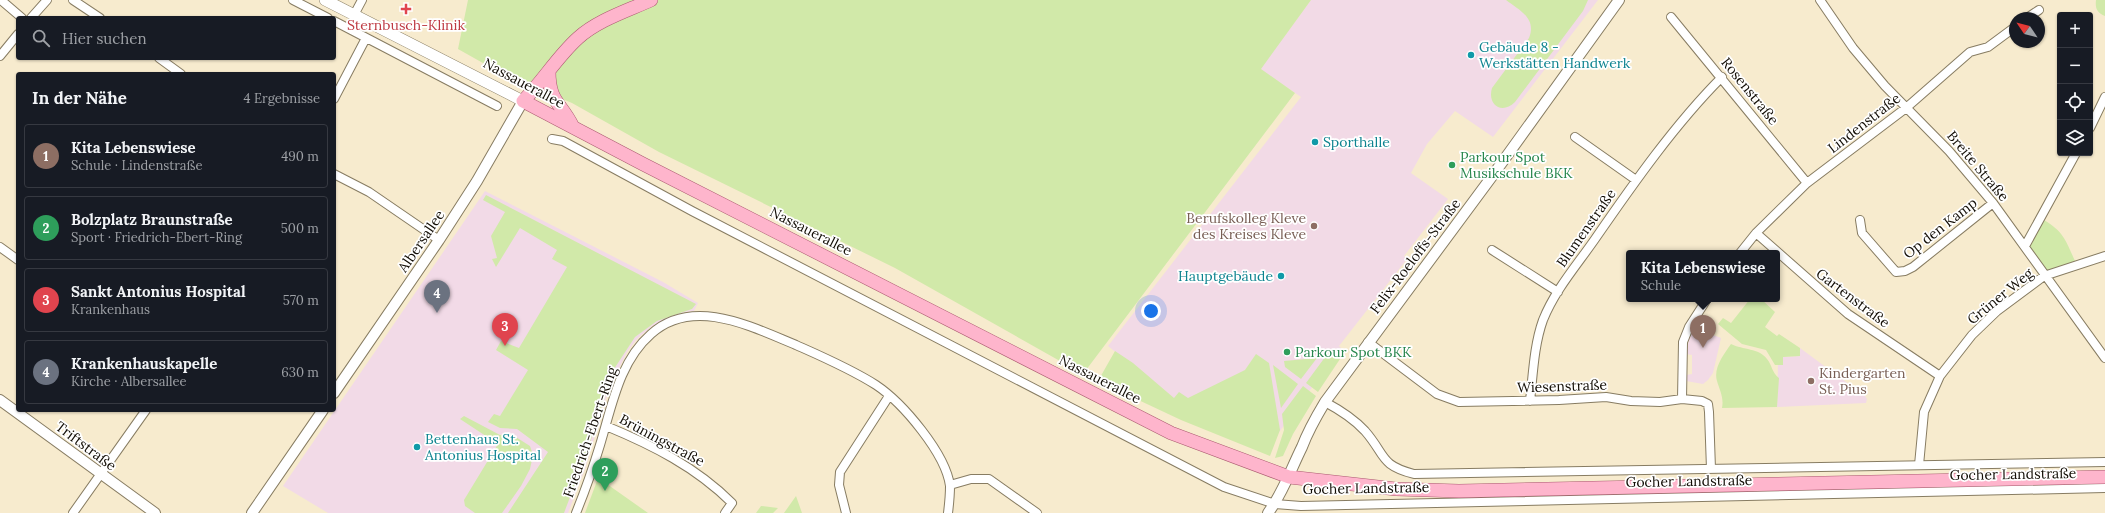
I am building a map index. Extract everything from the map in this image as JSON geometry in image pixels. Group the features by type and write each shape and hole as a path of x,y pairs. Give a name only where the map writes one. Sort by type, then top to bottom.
{"main road":[{"name":"Nassauerallee","path":"325,0 1171,433 1289,477"},
{"path":"523,101 585,32 651,0"},
{"path":"549,71 549,87 552,97 566,112 573,127"},
{"name":"Gocher Landstraße","path":"1289,477 1396,490 1459,491 2105,477"}],"street":[{"path":"0,0 20,16"},
{"path":"34,16 47,0"},
{"path":"72,0 97,16"},
{"path":"292,0 324,16"},
{"path":"354,15 362,0"},
{"name":"Felix-Roeloffs-Straße","path":"1270,510 1289,477 1310,428 1325,402 1493,175 1619,0"},
{"name":"Breite Straße","path":"1820,0 1853,48 1906,108 1949,151 1993,203 2025,246 2044,276 2105,358"},
{"name":"Rosenstraße","path":"1671,17 1722,77 1807,183"},
{"path":"336,22 497,106"},
{"name":"Lindenstraße","path":"1743,250 1756,234 1807,183 1906,108 1970,52 1988,48 2009,32"},
{"path":"0,56 16,36"},
{"path":"336,95 366,38"},
{"path":"162,60 178,72"},
{"name":"Blumenstraße","path":"1530,401 1537,341 1543,321 1558,292 1636,180 1706,92 1722,77"},
{"path":"2093,122 2105,97"},
{"name":"Albersallee","path":"336,389 440,240 477,182 523,101"},
{"path":"1575,137 1636,180"},
{"path":"552,140 563,141 692,211 1270,510"},
{"path":"2025,246 2074,156"},
{"path":"336,175 369,192 440,240"},
{"name":"Op den Kamp","path":"1860,220 1862,233 1896,272 1905,271 1913,267 1993,203"},
{"name":"Gartenstraße","path":"1756,234 1774,250"},
{"path":"0,247 16,259"},
{"path":"1492,250 1558,292"},
{"name":"Gartenstraße","path":"1780,255 1848,314 1940,376"},
{"name":"Grüner Weg","path":"1919,465 1924,412 1940,376 1972,335 1997,311 2044,276 2105,256"},
{"path":"1682,399 1683,342 1689,327 1705,302"},
{"name":"Friedrich-Ebert-Ring","path":"576,513 623,373 634,352 651,334 665,325 684,318 720,317 740,322 815,352 860,375 889,396 917,424 931,444 943,466 950,485 948,513"},
{"name":"Wiesenstraße","path":"1368,342 1437,394 1459,402 1530,401 1606,397 1631,401 1660,402 1682,399 1702,401 1708,404 1710,469"},
{"path":"846,513 839,486 840,472 889,396"},
{"name":"Triftstraße","path":"0,400 16,412"},
{"name":"Gocher Landstraße","path":"1325,402 1348,416 1365,431 1390,466 1414,474 2105,462"},
{"name":"Triftstraße","path":"16,412 155,513"},
{"path":"73,513 145,412"},
{"path":"252,513 322,412"},
{"name":"Brüningstraße","path":"606,426 647,444 698,473 732,503 725,513"},
{"path":"950,485 971,479 989,479 1038,513"},
{"name":"Gocher Landstraße","path":"1270,510 1301,506 2105,488"}],"shaded area":[{"name":"Berufskolleg Kleve des Kreises Kleve","path":"1311,0 1598,0 1493,137 1455,111 1427,144 1411,173 1448,199 1404,256 1407,259 1339,346 1341,348 1266,450 1173,398 1108,346 1301,97 1260,69"},
{"path":"485,191 663,282 698,303 694,311 685,312 652,326 637,339 627,352 609,389 585,469 568,513 328,513 283,486 334,412 336,412 336,409"},
{"path":"1704,318 1708,322 1705,332 1721,338 1713,373 1703,384 1686,381 1686,375 1692,374 1692,355 1686,354 1690,334 1698,319"},
{"name":"Kindergarten St. Pius","path":"1800,348 1865,396 1867,399 1866,403 1777,407 1778,365 1783,365 1783,357 1800,356"}],"green space":[{"path":"468,0 1311,0 1261,69 1295,93 1083,374 895,268 659,152 572,103 506,76 458,49"},
{"path":"1506,0 1588,0 1583,11 1515,102 1510,106 1501,108 1494,103 1492,99 1492,88 1529,38 1531,31 1531,25 1525,15"},
{"path":"2096,0 2105,0 2105,16 2097,10"},
{"path":"486,195 696,304 692,309 657,321 635,337 614,369 586,455 564,513 508,513 548,452 517,429 500,428 488,422 494,414 500,416 528,370 496,350 501,341 519,348 567,267 552,259 557,250 520,228 496,267 492,259 497,258 491,236 505,212 483,200"},
{"path":"2044,220 2051,224 2064,238 2075,261 2047,272 2029,246"},
{"path":"1748,302 1764,302 1775,312 1765,327 1777,336 1779,334 1800,348 1800,356 1783,357 1783,365 1775,365 1766,350 1742,344 1718,324 1723,318 1731,323"},
{"path":"1731,344 1760,353 1767,359 1775,374 1779,378 1777,407 1722,408 1722,398 1716,376 1720,361"},
{"path":"1331,349 1342,356 1318,392 1306,383"},
{"path":"1115,351 1133,363 1174,398 1179,392 1188,398 1245,370 1256,354 1269,363 1280,430 1270,456 1181,420 1098,381"},
{"path":"1317,358 1301,379 1285,367 1284,361"},
{"path":"1273,365 1298,384 1281,408"},
{"path":"1303,386 1316,396 1293,434 1283,456 1275,458 1284,430 1282,414"},
{"path":"464,416 500,435 511,434 530,446 533,455 530,469 521,486 502,513 475,513 465,506 464,500 498,444 460,419"},
{"path":"597,477 648,513 585,513 597,481"},
{"path":"796,496 802,513 784,513"},
{"path":"761,506 778,508 773,513 756,513"}],"place":[{"name":"Sternbusch-Klinik","path":"406,9"},
{"name":"Gebäude 8 - Werkstätten Handwerk","path":"1471,55"},
{"name":"Sporthalle","path":"1315,142"},
{"name":"Parkour Spot Musikschule BKK","path":"1452,165"},
{"name":"Berufskolleg Kleve des Kreises Kleve","path":"1314,226"},
{"name":"Hauptgebäude","path":"1281,276"},
{"name":"Krankenhauskapelle","path":"437,313"},
{"name":"Sankt Antonius Hospital","path":"505,346"},
{"name":"Kita Lebenswiese","path":"1703,348"},
{"name":"Parkour Spot BKK","path":"1287,352"},
{"name":"Kindergarten St. Pius","path":"1811,381"},
{"name":"Bettenhaus St. Antonius Hospital","path":"417,447"},
{"name":"Bolzplatz Braunstraße","path":"605,491"}]}
